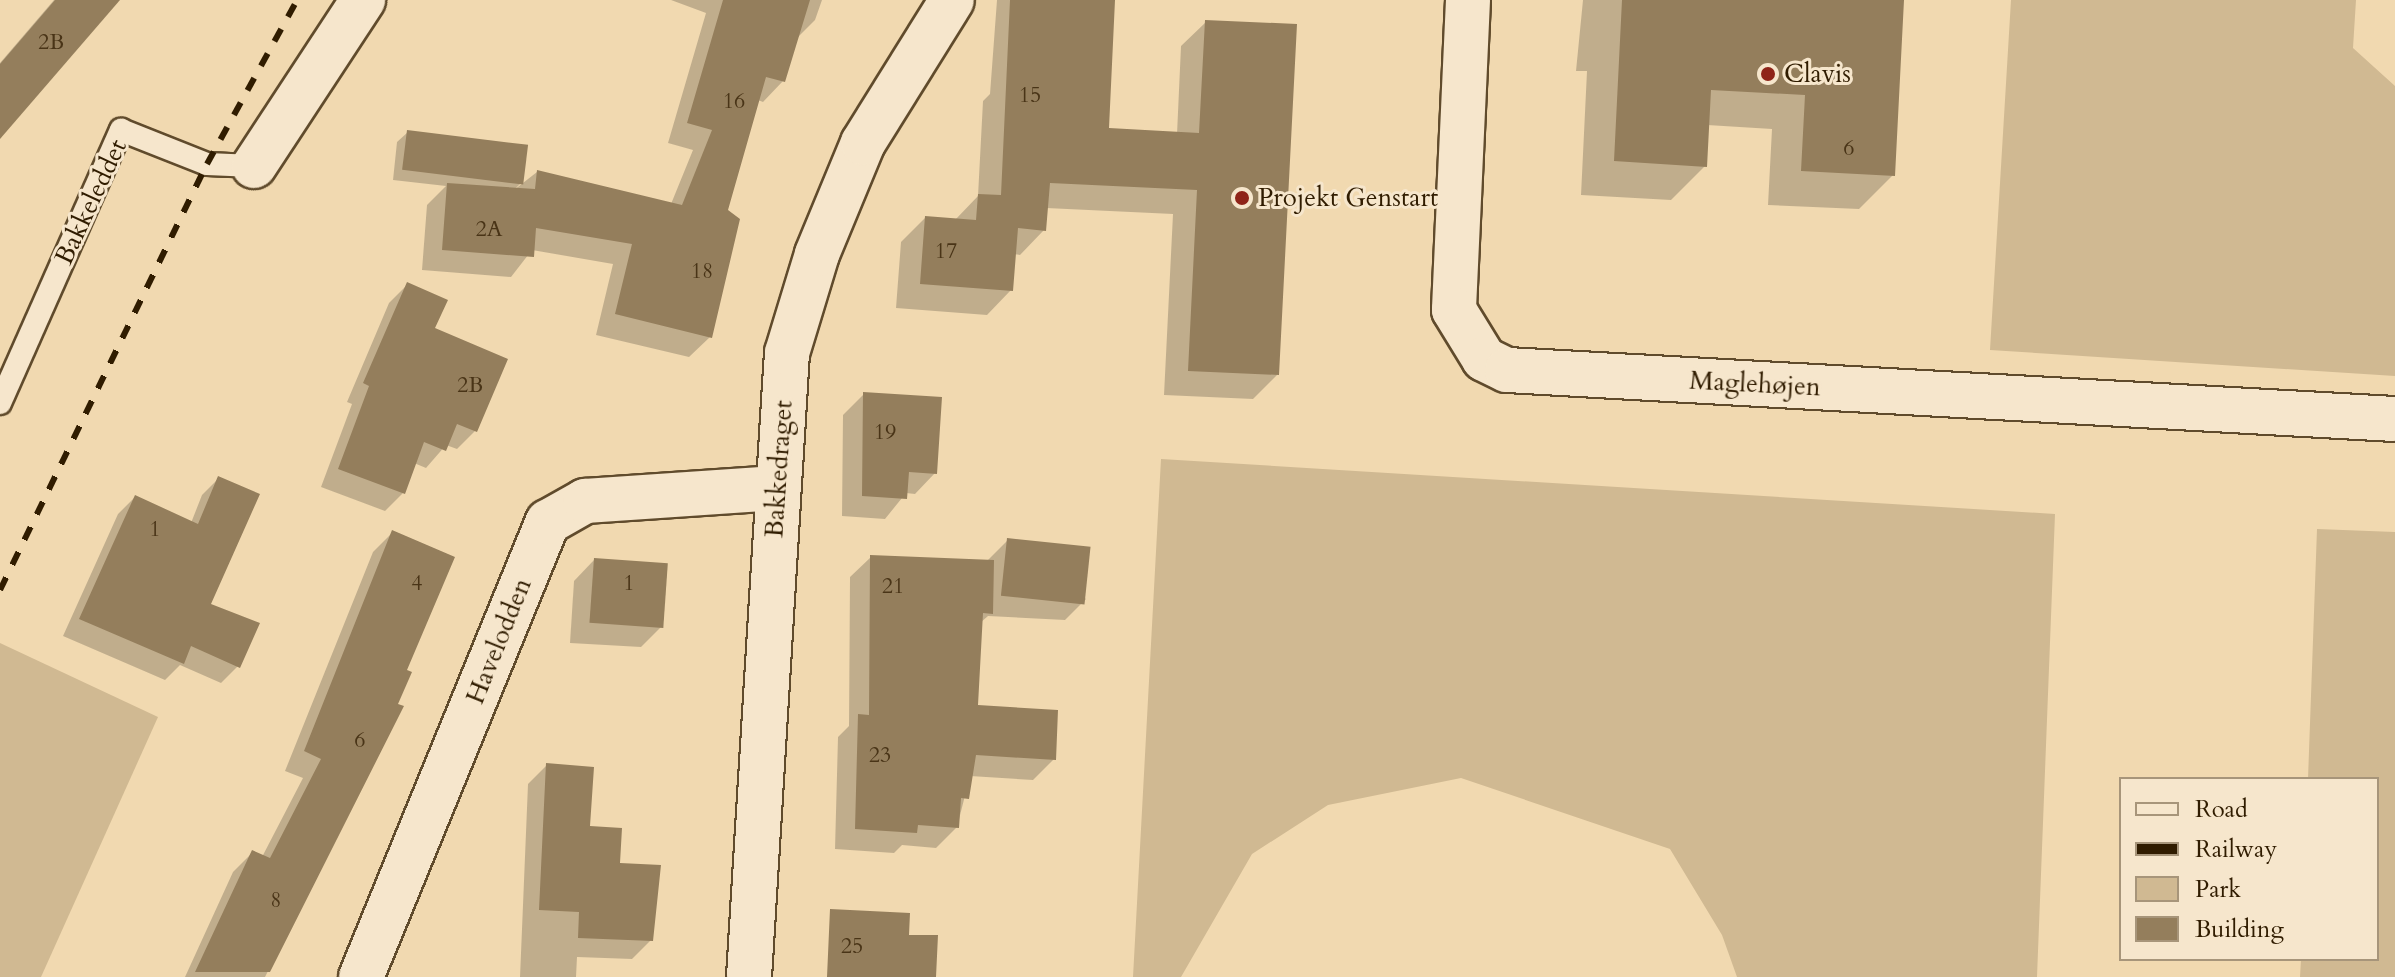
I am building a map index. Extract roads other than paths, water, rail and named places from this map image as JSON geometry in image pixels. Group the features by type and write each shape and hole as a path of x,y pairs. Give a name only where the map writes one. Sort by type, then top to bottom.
{"street":[{"name":"Bakkeleddet","path":"254,166 363,0"},
{"name":"Bakkedraget","path":"749,977 787,353 817,254 863,143 952,0"},
{"name":"Maglehøjen","path":"1468,0 1454,310 1484,359 1507,370 2395,419"},
{"name":"Havelodden","path":"361,977 548,522 585,501 777,488"}],"lane":[{"name":"Bakkeleddet","path":"0,403 121,130 207,164 254,166"}],"railway":[{"path":"0,590 207,164 297,0"}],"place":[{"name":"Clavis","path":"1768,74"},
{"name":"Projekt Genstart","path":"1242,198"}]}
